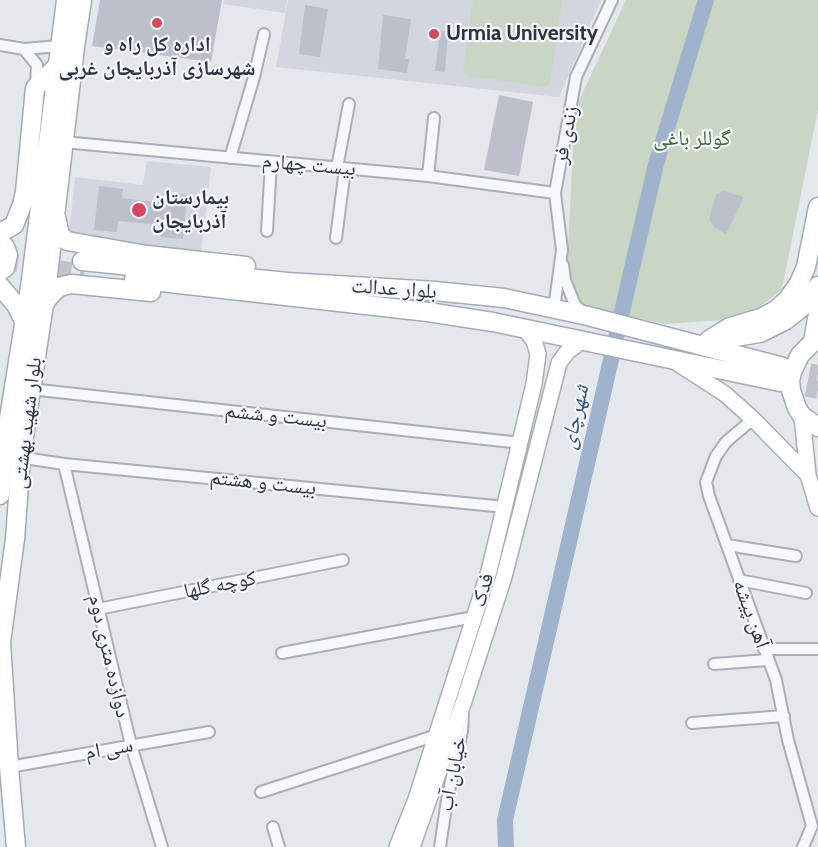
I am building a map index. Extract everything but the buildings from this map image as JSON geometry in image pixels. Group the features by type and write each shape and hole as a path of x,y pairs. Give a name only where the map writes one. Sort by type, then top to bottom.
{"main road":[{"name":"بلوار شهید بهشتی","path":"16,847 4,768 1,642 15,538 8,456 30,389 55,210 63,142 67,46 66,0"},
{"name":"بلوار شهید بهشتی","path":"0,495 8,456 58,65 67,46 82,0"},
{"path":"0,233 14,225 23,199 35,88 58,65"},
{"path":"705,343 730,327 761,318 776,310 788,299 806,267 818,207"},
{"path":"55,210 57,229 68,241 136,253 254,267 287,282"},
{"path":"68,241 61,244 58,249 55,271 60,279 79,273"},
{"path":"0,242 8,255 4,268 0,271"},
{"path":"42,308 59,287 79,273"},
{"name":"بلوار عدالت","path":"79,273 287,282 435,291 504,298 588,316 682,341 705,343"},
{"name":"بلوار عدالت","path":"79,273 428,312 493,322 697,365 775,373"},
{"path":"0,286 16,305 24,323"},
{"path":"705,343 751,335 771,328 800,309 818,286"},
{"path":"705,343 775,373 802,416 818,427"},
{"path":"775,373 810,346"},
{"path":"793,400 792,372 810,346"}],"street":[{"name":"زندی فر","path":"554,309 562,250 555,193 576,77 612,0"},
{"path":"230,158 264,34"},
{"path":"0,45 24,49 67,46"},
{"path":"24,49 38,65 35,88"},
{"path":"336,238 349,104"},
{"path":"428,176 435,118"},
{"name":"بیست چهارم","path":"63,142 428,176 555,193"},
{"path":"267,231 271,162"},
{"path":"562,250 565,280 575,305 588,316"},
{"path":"810,346 818,305"},
{"name":"فدک","path":"398,847 416,800 489,571 521,443 538,354 534,340 525,329"},
{"name":"فدک","path":"412,847 464,701 504,577 559,363 567,352 583,340"},
{"path":"668,359 716,387 753,419 812,479"},
{"name":"بیست و ششم","path":"30,389 521,443"},
{"path":"802,416 818,508"},
{"name":"آهن پیشه","path":"753,419 726,442 716,456 706,482 776,680 788,740 815,827 803,847"},
{"name":"بیست و هشتم","path":"8,456 64,464 505,507"},
{"name":"دوازده متری دوم","path":"64,464 130,745 162,847"},
{"path":"505,507 521,510"},
{"path":"727,545 796,556"},
{"name":"کوچه گلها","path":"98,609 343,560"},
{"path":"739,580 806,593"},
{"path":"282,653 474,617"},
{"path":"714,664 766,654 818,649"},
{"name":"خیابان آب","path":"440,847 447,800 462,731 464,701"},
{"path":"693,723 784,716"},
{"name":"سی ام","path":"4,768 209,732"},
{"path":"261,792 437,735"},
{"path":"273,827 279,847"}],"shaded area":[{"path":"224,0 287,0 285,13 223,4"},
{"name":"Urmia University","path":"288,0 601,0 559,97 276,67"},
{"name":"بیمارستان آذربایجان","path":"147,161 211,167 201,252 69,234 75,177 143,185"}],"green space":[{"path":"473,0 562,0 550,84 546,87 468,76 463,72"},
{"name":"گوللر باغی","path":"626,0 818,0 818,109 782,289 755,311 740,319 665,324 582,306 575,299 567,267 575,109"}],"waterway":[{"name":"شهرچای","path":"506,847 505,820 656,164 706,0"}],"tunnel":[{"path":"0,261 84,273"},
{"path":"783,367 818,374"},
{"path":"780,382 818,390"}],"place":[{"name":"اداره کل راه و شهرسازی آذربایجان غربی","path":"157,23"},
{"name":"Urmia University","path":"434,34"},
{"name":"بیمارستان آذربایجان","path":"139,210"}]}
